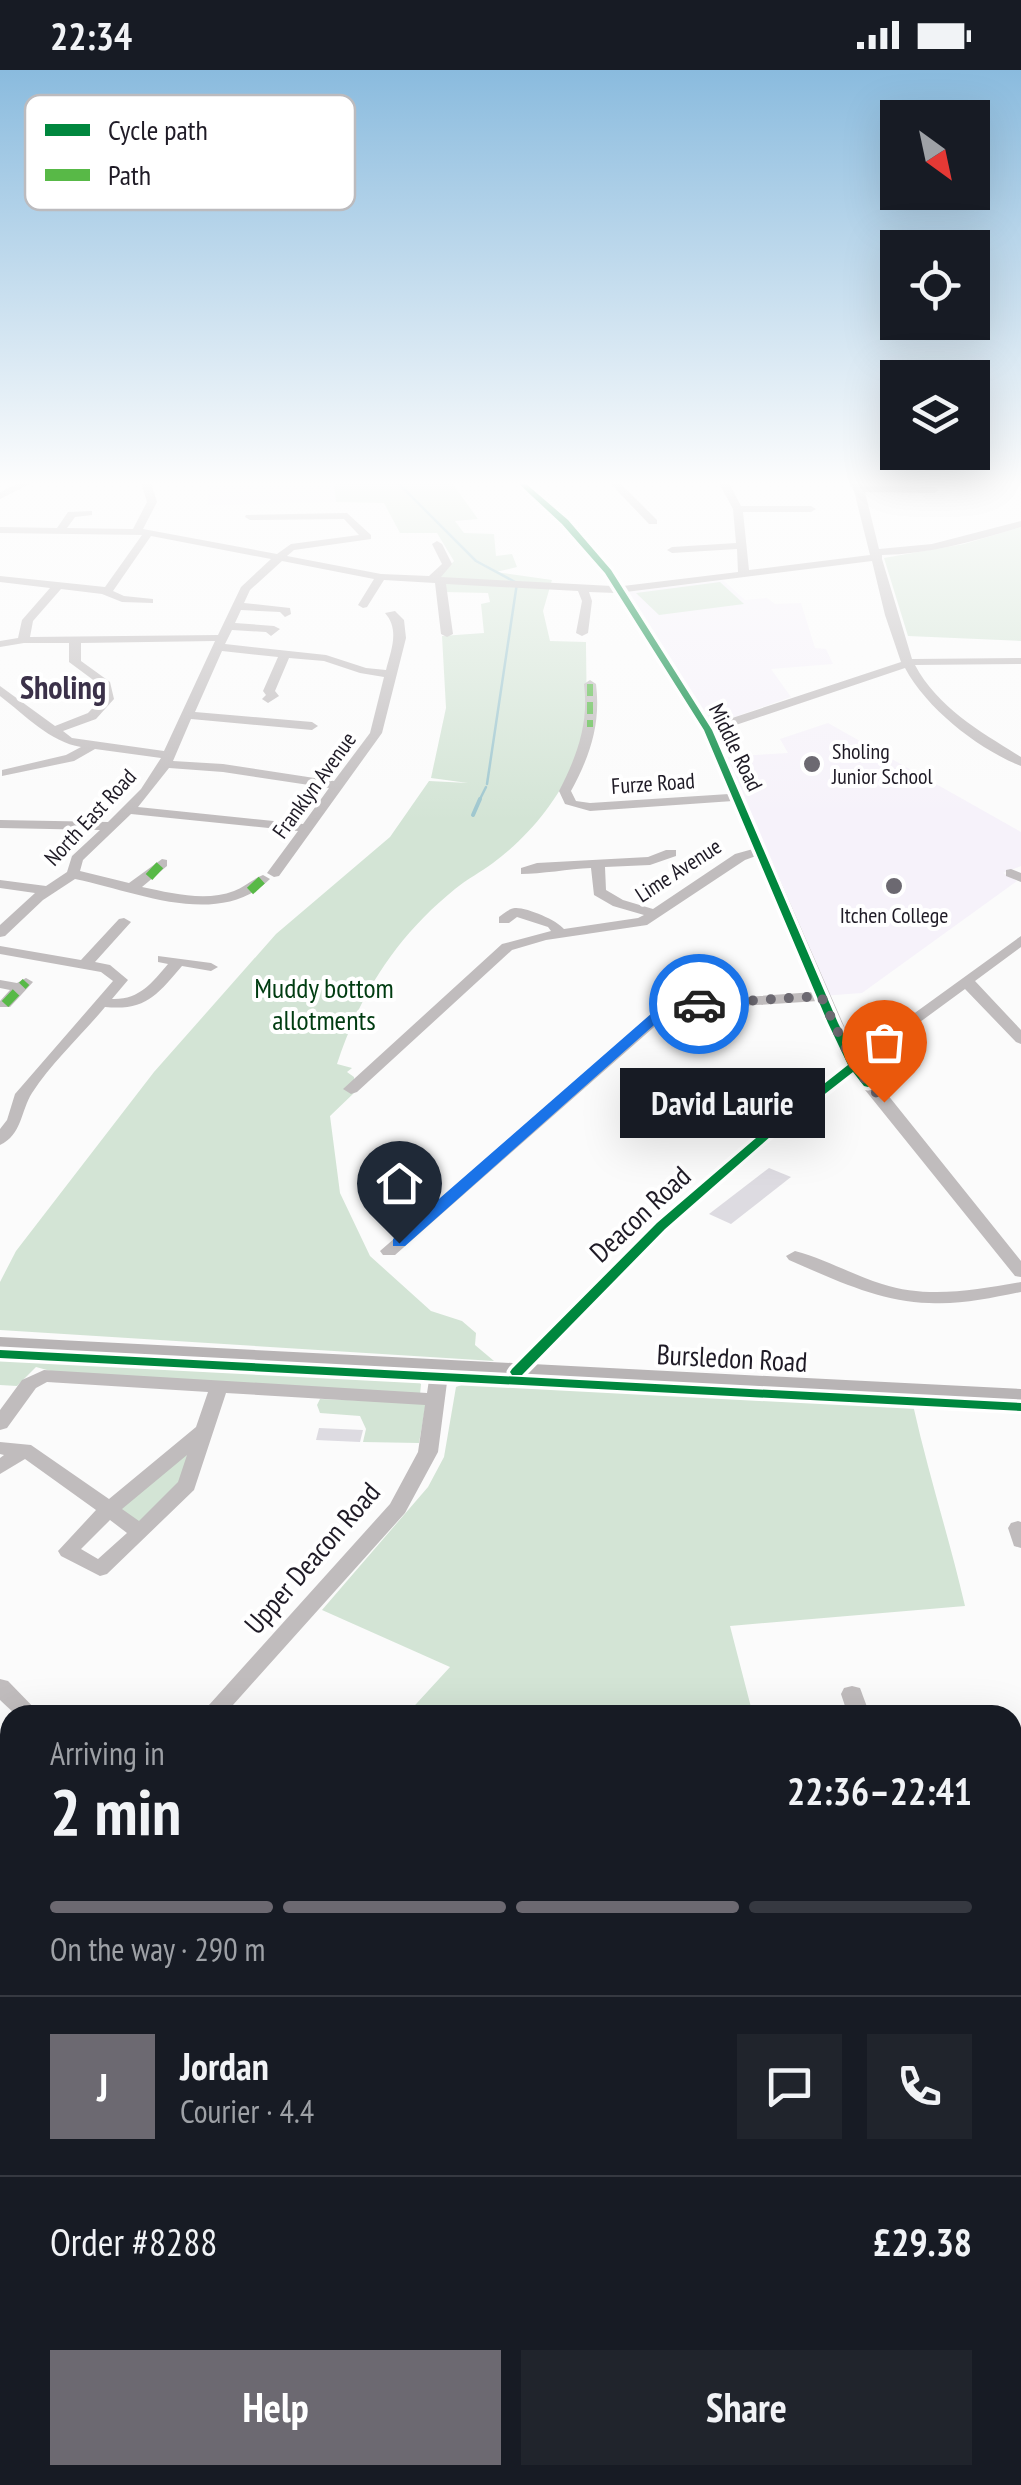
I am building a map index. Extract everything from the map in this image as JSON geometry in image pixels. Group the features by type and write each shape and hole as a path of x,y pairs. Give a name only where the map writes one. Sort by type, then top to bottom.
{"main road":[{"name":"Bursledon Road","path":"0,1344 1021,1397"}],"street":[{"path":"23,640 28,620 49,596"},
{"path":"114,596 148,601"},
{"name":"North East Road","path":"0,934 46,890 73,874 75,861 168,760 241,596"},
{"path":"363,605 369,596"},
{"path":"439,596 447,634"},
{"path":"582,634 586,596"},
{"name":"Middle Road","path":"624,596 708,730 852,1061 1021,1272"},
{"path":"889,596 908,663 928,694 1021,762"},
{"path":"236,606 287,608"},
{"name":"Franklyn Avenue","path":"133,887 180,900 229,902 250,892 271,870 308,828 373,739 400,635 398,620 391,613"},
{"path":"0,644 23,640 222,637 274,629 272,632"},
{"path":"222,637 285,654 316,654 364,671 391,674"},
{"path":"52,732 92,716 108,700 106,684 75,662 75,640"},
{"path":"274,696 268,691 285,654"},
{"path":"708,730 908,663 1021,662"},
{"name":"Furze Road","path":"590,684 590,727 586,750 565,791 570,804 590,808 739,797"},
{"path":"0,690 52,732 90,747 340,786"},
{"path":"0,706 23,708"},
{"path":"188,715 293,719 312,726"},
{"path":"1000,748 1021,745"},
{"path":"6,773 66,760 90,747"},
{"path":"126,810 308,828"},
{"path":"0,824 111,826"},
{"name":"Lime Avenue","path":"351,1089 359,1072 500,952 527,940 624,926 658,914 740,857 762,850"},
{"path":"526,871 537,867 660,860 671,853"},
{"path":"73,874 133,887 162,863"},
{"path":"598,864 599,892 618,904 658,914"},
{"path":"0,884 46,890"},
{"path":"504,920 516,912 553,924 560,934"},
{"path":"85,964 124,922"},
{"name":"Deacon Road","path":"517,1372 660,1226 852,1061 870,1052 1021,940"},
{"path":"0,950 110,969 120,978 119,986 23,1094 15,1120 0,1140"},
{"path":"105,1002 124,1006 140,1002 170,961 210,967"},
{"path":"966,981 1021,1039"},
{"path":"0,984 23,985 5,1004"},
{"path":"389,1251 435,1222 664,1011 678,1006 821,996"},
{"path":"795,1256 875,1290 912,1299 952,1300 1021,1287"},
{"name":"Upper Deacon Road","path":"220,1705 398,1508 428,1452 440,1368"},
{"path":"0,1424 29,1384 44,1376 436,1400"},
{"path":"206,1429 107,1512 68,1551 100,1568 187,1485 206,1429 219,1387"},
{"path":"0,1448 24,1450 42,1460 107,1512 140,1532"},
{"path":"0,1467 24,1450"},
{"path":"0,1687 19,1705"}],"shaded area":[{"path":"630,596 740,596 745,600 767,598 775,604 801,603 815,648 826,649 833,664 771,669 791,697 718,723 711,721"},
{"name":"Itchen College","path":"828,723 1021,832 1021,866 1003,873 1017,881 862,993 821,996 723,757 788,753 780,739"}],"green space":[{"name":"Muddy bottom allotments","path":"489,596 547,596 543,611 550,641 586,642 585,719 579,749 550,805 529,831 434,907 383,967 357,1013 337,1064 352,1068 347,1072 354,1077 355,1092 330,1116 340,1193 370,1256 431,1311 462,1321 476,1333 475,1345 494,1361 0,1330 0,1282 16,1251 154,1072 276,934 390,837 429,781 468,783 431,778 446,708 442,636 484,633 481,604 490,602"},
{"path":"639,596 735,596 744,604 659,615"},
{"path":"896,596 1021,596 1021,641 908,636"},
{"path":"0,1356 417,1380 421,1384 420,1395 58,1373 36,1367 17,1386 0,1385"},
{"path":"467,1383 913,1405 965,1606 730,1626 750,1705 415,1705 450,1667 322,1610 428,1487 444,1457 456,1387"},
{"path":"320,1399 426,1403 419,1443 363,1442 366,1429 360,1416 320,1413"},
{"path":"182,1455 188,1455 182,1480 140,1525 116,1510"}],"building":[{"path":"769,1168 791,1177 731,1224 709,1214"},
{"path":"319,1428 363,1430 360,1442 316,1440"}],"waterway":[{"path":"487,784 515,596"},
{"path":"480,799 486,787"},
{"path":"473,815 480,799"}],"marked path":[{"path":"590,684 590,727"},
{"path":"149,877 162,863"},
{"path":"250,891 263,879"},
{"path":"5,1004 26,982"}],"cycle path":[{"path":"623,596 708,730 833,1023 854,1066 868,1084"},
{"path":"517,1372 661,1226 767,1134 854,1066"},
{"path":"0,1354 1021,1407"}],"way so far":[{"path":"699,1004 821,996 854,1066 884,1102"}],"place":[{"name":"Sholing Junior School","path":"812,764"},
{"name":"Itchen College","path":"894,886"},
{"name":"David Laurie","path":"884,1102"}],"district":[{"name":"Sholing","path":"63,688"}],"route":[{"path":"399,1243 657,1016 669,1008 699,1004"}]}
